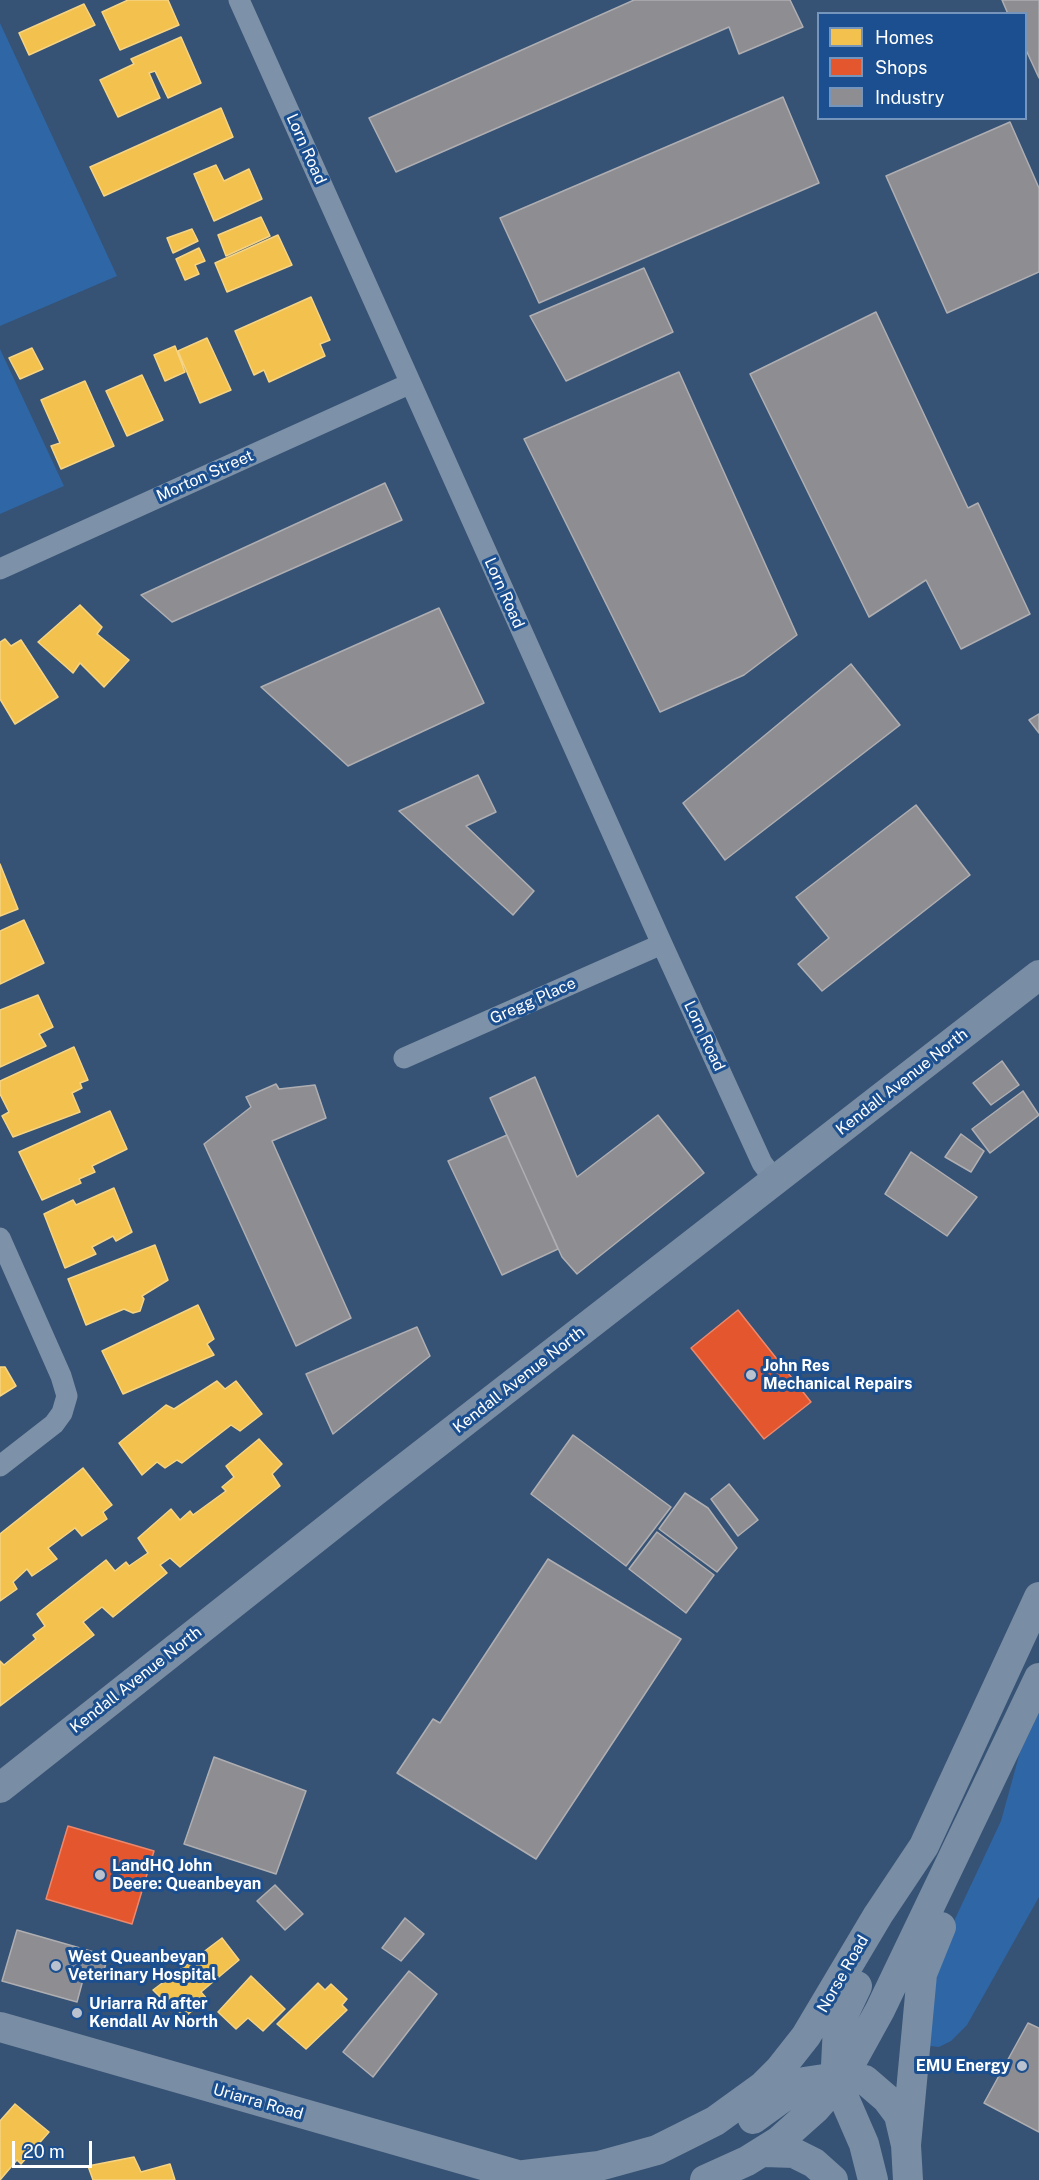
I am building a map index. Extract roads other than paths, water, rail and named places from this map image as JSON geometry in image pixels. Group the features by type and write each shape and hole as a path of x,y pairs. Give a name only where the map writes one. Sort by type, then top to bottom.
{"main road":[{"name":"Kendall Avenue North","path":"0,1788 374,1492 776,1182 1039,975"},
{"name":"Norse Road","path":"526,2178 600,2166 657,2150 698,2131 731,2110 772,2077 806,2036 878,1915 924,1846 1039,1597"},
{"path":"705,2180 764,2152 806,2118 840,2079 880,2010 1039,1678"},
{"path":"908,2180 906,2145 922,1974 930,1950 992,1820 1003,1751"},
{"path":"873,2180 864,2144 840,2079 836,2038 842,2015 924,1846"},
{"name":"Uriarra Road","path":"0,2027 526,2178"},
{"path":"600,2166 684,2154 705,2148 739,2129 795,2086 816,2079 865,2080 887,2098 899,2115 906,2145"},
{"path":"764,2152 794,2153 822,2168 833,2180"}],"street":[{"name":"Lorn Road","path":"239,0 409,384 662,944 762,1163 776,1182"},
{"name":"Morton Street","path":"0,569 409,384"},
{"name":"Gregg Place","path":"404,1058 662,944"},
{"path":"0,1238 61,1376 67,1396 62,1413 54,1424 0,1466"}],"place":[{"name":"John Res Mechanical Repairs","path":"751,1375"},
{"name":"LandHQ John Deere: Queanbeyan","path":"100,1875"},
{"name":"West Queanbeyan Veterinary Hospital","path":"56,1966"},
{"name":"Uriarra Rd after Kendall Av North","path":"77,2013"},
{"name":"EMU Energy","path":"1022,2066"}]}
